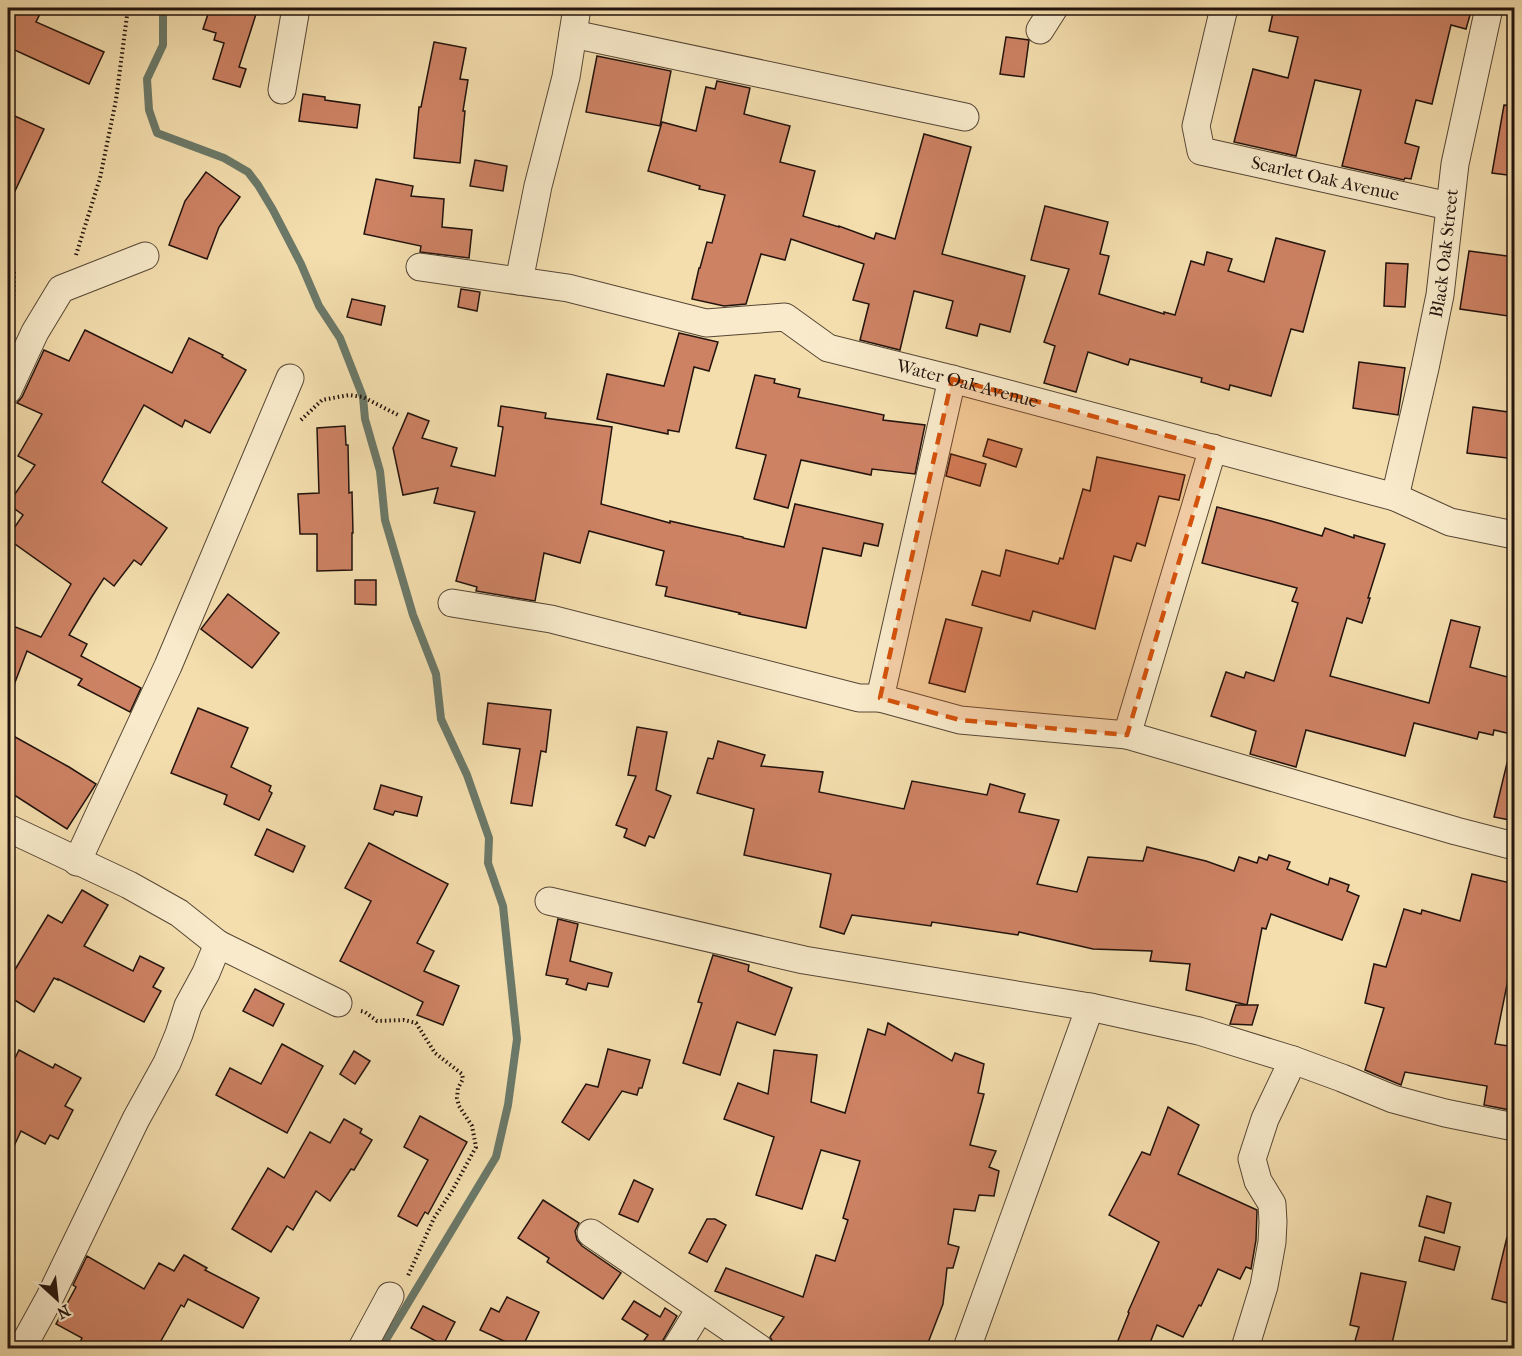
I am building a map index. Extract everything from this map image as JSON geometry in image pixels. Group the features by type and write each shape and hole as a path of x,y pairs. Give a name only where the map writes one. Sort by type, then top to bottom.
{"street":[{"path":"282,90 296,8"},
{"path":"519,281 538,186 566,77 578,8"},
{"path":"1040,30 1054,8"},
{"name":"Scarlet Oak Avenue","path":"1224,8 1196,126 1201,151 1449,206"},
{"name":"Black Oak Street","path":"1395,497 1440,295 1455,165 1489,8"},
{"path":"573,34 965,117"},
{"path":"8,390 35,332 61,289 145,256"},
{"name":"Water Oak Avenue","path":"420,267 568,288 706,323 786,317 828,348 1395,497 1450,522 1515,535"},
{"path":"77,862 168,666 290,378"},
{"path":"880,699 952,379"},
{"path":"1127,735 1213,448"},
{"path":"452,603 550,619 859,699 880,699 960,720 1127,735 1456,831 1515,846"},
{"path":"8,828 129,885 179,913 218,944 338,1003"},
{"path":"549,901 804,960 1090,1007 1199,1031 1293,1060 1393,1099 1445,1113 1515,1126"},
{"path":"22,1348 50,1297 136,1119 167,1062 188,1006 206,973 218,944"},
{"path":"967,1348 1090,1007"},
{"path":"1245,1348 1264,1286 1273,1222 1272,1204 1258,1181 1252,1159 1265,1119 1293,1060"},
{"path":"591,1233 759,1348"},
{"path":"362,1348 390,1296"},
{"path":"676,1348 700,1308"}],"path":[{"path":"66,287 100,178 116,100 128,8"},
{"path":"8,255 14,270 13,313 35,332"},
{"path":"269,428 298,423 322,400 350,395 363,397 400,416"},
{"path":"338,1003 365,1012 377,1021 404,1020 416,1023 435,1053 462,1074 463,1079 458,1088 457,1098 459,1106 472,1126 476,1146 452,1191 434,1218 405,1283 390,1296"}],"highlighted area":[{"path":"952,379 1213,448 1127,735 960,720 880,698"}],"building":[{"path":"8,8 43,8 36,22 104,52 89,84 8,47"},
{"path":"210,8 258,8 239,67 246,69 240,87 213,79 224,43 214,40 216,33 203,29"},
{"path":"1274,8 1472,8 1466,29 1451,25 1432,104 1416,100 1405,143 1419,147 1411,179 1405,178 1404,180 1342,166 1361,90 1315,80 1296,156 1234,142 1253,69 1288,78 1298,37 1269,31"},
{"path":"1006,37 1029,40 1024,77 1000,74"},
{"path":"434,42 466,48 460,79 468,80 463,111 465,111 460,163 414,158 419,107 421,107"},
{"path":"597,56 671,71 660,126 586,112"},
{"path":"717,81 750,88 744,114 790,126 780,162 815,171 803,216 874,239 876,233 895,239 924,134 971,147 942,254 1025,276 1010,332 980,324 977,336 946,328 953,301 914,291 900,350 860,340 869,304 853,300 864,264 791,239 785,260 761,254 746,304 724,306 692,299 707,242 712,243 725,195 699,189 700,186 648,171 662,122 696,131 706,87 715,89"},
{"path":"303,94 360,105 357,128 299,121"},
{"path":"1504,105 1515,106 1515,176 1492,173"},
{"path":"8,113 44,129 8,206"},
{"path":"475,160 507,166 503,191 470,186"},
{"path":"206,172 240,197 219,227 207,259 169,245 185,201"},
{"path":"376,179 413,186 411,196 444,199 442,227 472,230 469,258 420,252 421,246 364,234"},
{"path":"1045,206 1108,222 1100,254 1109,256 1099,294 1164,314 1164,312 1175,315 1191,261 1204,265 1207,252 1232,259 1228,271 1264,282 1276,238 1325,251 1303,332 1291,329 1271,396 1230,385 1229,390 1201,382 1202,378 1130,359 1128,365 1088,352 1076,392 1044,383 1055,346 1044,342 1069,269 1031,260"},
{"path":"1469,251 1515,257 1515,317 1460,309"},
{"path":"1386,263 1408,264 1405,307 1384,306"},
{"path":"461,289 480,292 477,311 458,307"},
{"path":"352,299 385,306 381,325 347,317"},
{"path":"85,330 172,373 189,338 223,355 222,357 246,370 210,433 185,420 182,427 144,405 102,482 167,528 141,565 134,560 114,586 104,578 69,635 87,644 81,656 141,688 130,712 78,685 82,679 27,651 8,698 8,624 41,637 71,584 8,539 23,515 8,504 35,465 18,456 42,414 17,403 44,350 69,361"},
{"path":"679,333 718,342 709,371 694,367 679,432 668,430 668,434 597,419 607,374 664,386"},
{"path":"1359,362 1405,368 1398,415 1353,408"},
{"path":"755,375 775,379 774,383 800,389 798,397 884,415 883,420 925,425 915,474 872,469 871,475 801,460 788,508 754,499 766,455 736,448"},
{"path":"501,406 546,413 545,418 612,427 601,504 670,523 670,521 784,547 795,504 883,524 878,546 864,543 861,556 823,548 806,628 665,596 667,587 656,585 664,551 589,531 580,563 544,553 535,601 476,591 477,587 456,581 475,512 434,503 438,488 403,495 393,448 408,413 429,421 422,438 457,448 451,466 495,476 503,427 498,426"},
{"path":"1473,407 1515,413 1515,459 1467,453"},
{"path":"345,426 346,445 348,445 349,493 352,492 352,570 317,571 317,534 300,534 298,494 319,493 317,428"},
{"path":"988,439 1022,449 1016,467 983,456"},
{"path":"951,454 986,464 980,486 946,476"},
{"path":"1097,457 1185,475 1179,500 1159,496 1145,546 1137,543 1131,561 1114,556 1095,629 1033,611 1030,621 972,605 982,571 1000,576 1006,550 1058,564 1060,558 1063,559 1083,489 1090,491"},
{"path":"1217,507 1322,536 1325,528 1354,538 1354,535 1385,544 1362,623 1347,618 1330,676 1429,703 1451,620 1480,627 1470,667 1515,679 1515,735 1494,730 1493,735 1479,732 1477,739 1414,723 1405,756 1306,730 1296,767 1250,754 1256,731 1211,716 1226,672 1244,678 1246,672 1274,681 1298,603 1292,601 1297,588 1202,563"},
{"path":"355,580 376,580 376,605 355,604"},
{"path":"228,594 279,633 252,668 201,629"},
{"path":"946,619 982,628 965,692 929,683"},
{"path":"488,703 551,710 546,752 541,751 532,806 511,803 520,749 483,744"},
{"path":"198,708 248,728 231,767 271,786 269,791 272,793 259,820 224,804 227,795 171,773"},
{"path":"637,727 667,732 656,790 671,796 654,838 649,836 645,846 624,837 627,829 616,825 636,776 628,775"},
{"path":"8,733 96,784 67,829 8,791"},
{"path":"718,741 765,755 761,766 823,772 819,792 904,809 912,781 987,795 990,784 1025,794 1019,812 1059,820 1037,884 1077,892 1088,857 1143,861 1147,847 1206,861 1234,871 1239,857 1257,863 1259,857 1267,860 1269,855 1290,862 1287,869 1328,885 1330,878 1349,885 1347,891 1359,896 1342,940 1271,914 1266,929 1262,928 1247,1005 1186,990 1190,964 1150,961 1152,951 1093,949 1019,932 1018,935 932,922 931,926 852,915 844,934 820,927 831,874 744,855 754,809 697,793 708,758 713,759"},
{"path":"1507,763 1515,764 1515,821 1494,817"},
{"path":"381,785 422,797 417,816 395,811 393,815 374,809"},
{"path":"267,829 305,846 293,872 255,855"},
{"path":"369,843 448,884 417,943 434,951 424,971 459,986 443,1025 417,1015 423,1002 340,961 371,901 345,888"},
{"path":"1472,874 1515,884 1515,961 1512,960 1495,1044 1515,1047 1515,1111 1484,1105 1487,1086 1405,1072 1401,1085 1365,1070 1384,1008 1365,1003 1374,964 1386,967 1404,909 1421,914 1422,910 1460,921"},
{"path":"82,890 108,905 84,946 133,971 140,956 164,968 153,987 161,991 144,1022 54,978 34,1012 8,996 8,981 48,915 62,923"},
{"path":"558,919 578,924 570,961 612,973 608,987 588,983 586,990 566,984 568,979 546,975"},
{"path":"713,955 749,965 748,971 792,988 775,1035 737,1022 720,1075 683,1063 702,1003 698,1002"},
{"path":"255,989 284,1004 273,1026 243,1011"},
{"path":"1236,1005 1258,1005 1252,1025 1230,1024"},
{"path":"888,1023 952,1061 955,1053 984,1064 978,1093 984,1094 970,1145 996,1151 989,1167 999,1171 994,1196 979,1195 975,1211 954,1209 948,1244 959,1247 953,1268 947,1268 943,1304 926,1348 775,1348 770,1337 784,1317 715,1291 726,1268 803,1297 816,1255 835,1261 848,1220 843,1218 860,1161 821,1150 802,1209 756,1195 774,1137 724,1119 738,1083 768,1094 774,1050 817,1055 811,1102 845,1113 868,1029 885,1035"},
{"path":"282,1044 323,1066 287,1133 216,1095 230,1068 261,1084"},
{"path":"608,1049 650,1060 642,1088 639,1088 637,1095 622,1091 589,1140 562,1122 586,1084 598,1087"},
{"path":"19,1050 53,1068 55,1064 81,1078 65,1106 73,1110 58,1139 50,1135 45,1144 21,1131 8,1159 8,1054 15,1058"},
{"path":"354,1051 370,1061 355,1084 340,1074"},
{"path":"1168,1107 1199,1125 1178,1174 1257,1210 1256,1240 1251,1269 1246,1267 1240,1279 1218,1269 1201,1306 1199,1305 1183,1337 1157,1325 1148,1348 1115,1348 1159,1242 1109,1215 1142,1152 1150,1155"},
{"path":"420,1116 467,1142 428,1214 425,1212 417,1226 398,1216 428,1160 404,1147"},
{"path":"344,1119 362,1129 360,1133 372,1140 354,1170 351,1169 330,1201 316,1191 293,1230 287,1226 271,1252 232,1229 268,1168 284,1178 310,1132 330,1143"},
{"path":"634,1180 653,1189 638,1222 619,1214"},
{"path":"1427,1196 1451,1203 1444,1233 1419,1226"},
{"path":"543,1200 579,1223 575,1231 577,1240 582,1246 621,1273 603,1299 547,1262 549,1258 518,1238"},
{"path":"707,1219 715,1219 726,1225 707,1262 689,1253"},
{"path":"1425,1237 1460,1247 1454,1270 1419,1261"},
{"path":"1507,1237 1515,1238 1515,1305 1492,1299"},
{"path":"184,1255 207,1268 205,1270 259,1298 243,1328 188,1299 184,1307 181,1305 157,1348 77,1348 82,1338 56,1324 76,1287 73,1285 87,1256 144,1289 159,1263 174,1271"},
{"path":"1361,1273 1406,1282 1391,1348 1353,1348 1359,1327 1350,1325"},
{"path":"507,1297 539,1312 522,1348 480,1330 491,1308 499,1312"},
{"path":"634,1301 660,1317 665,1308 677,1316 660,1348 654,1348 643,1342 648,1335 622,1319"},
{"path":"423,1306 455,1322 443,1345 411,1328"}],"waterway":[{"path":"163,8 163,45 147,79 149,110 157,133 224,158 248,172 273,210 301,264 319,306 340,338 363,397 365,419 380,471 385,520 413,615 436,674 441,719 467,775 489,838 488,863 503,906 517,1039 508,1105 496,1157 381,1348"}]}
